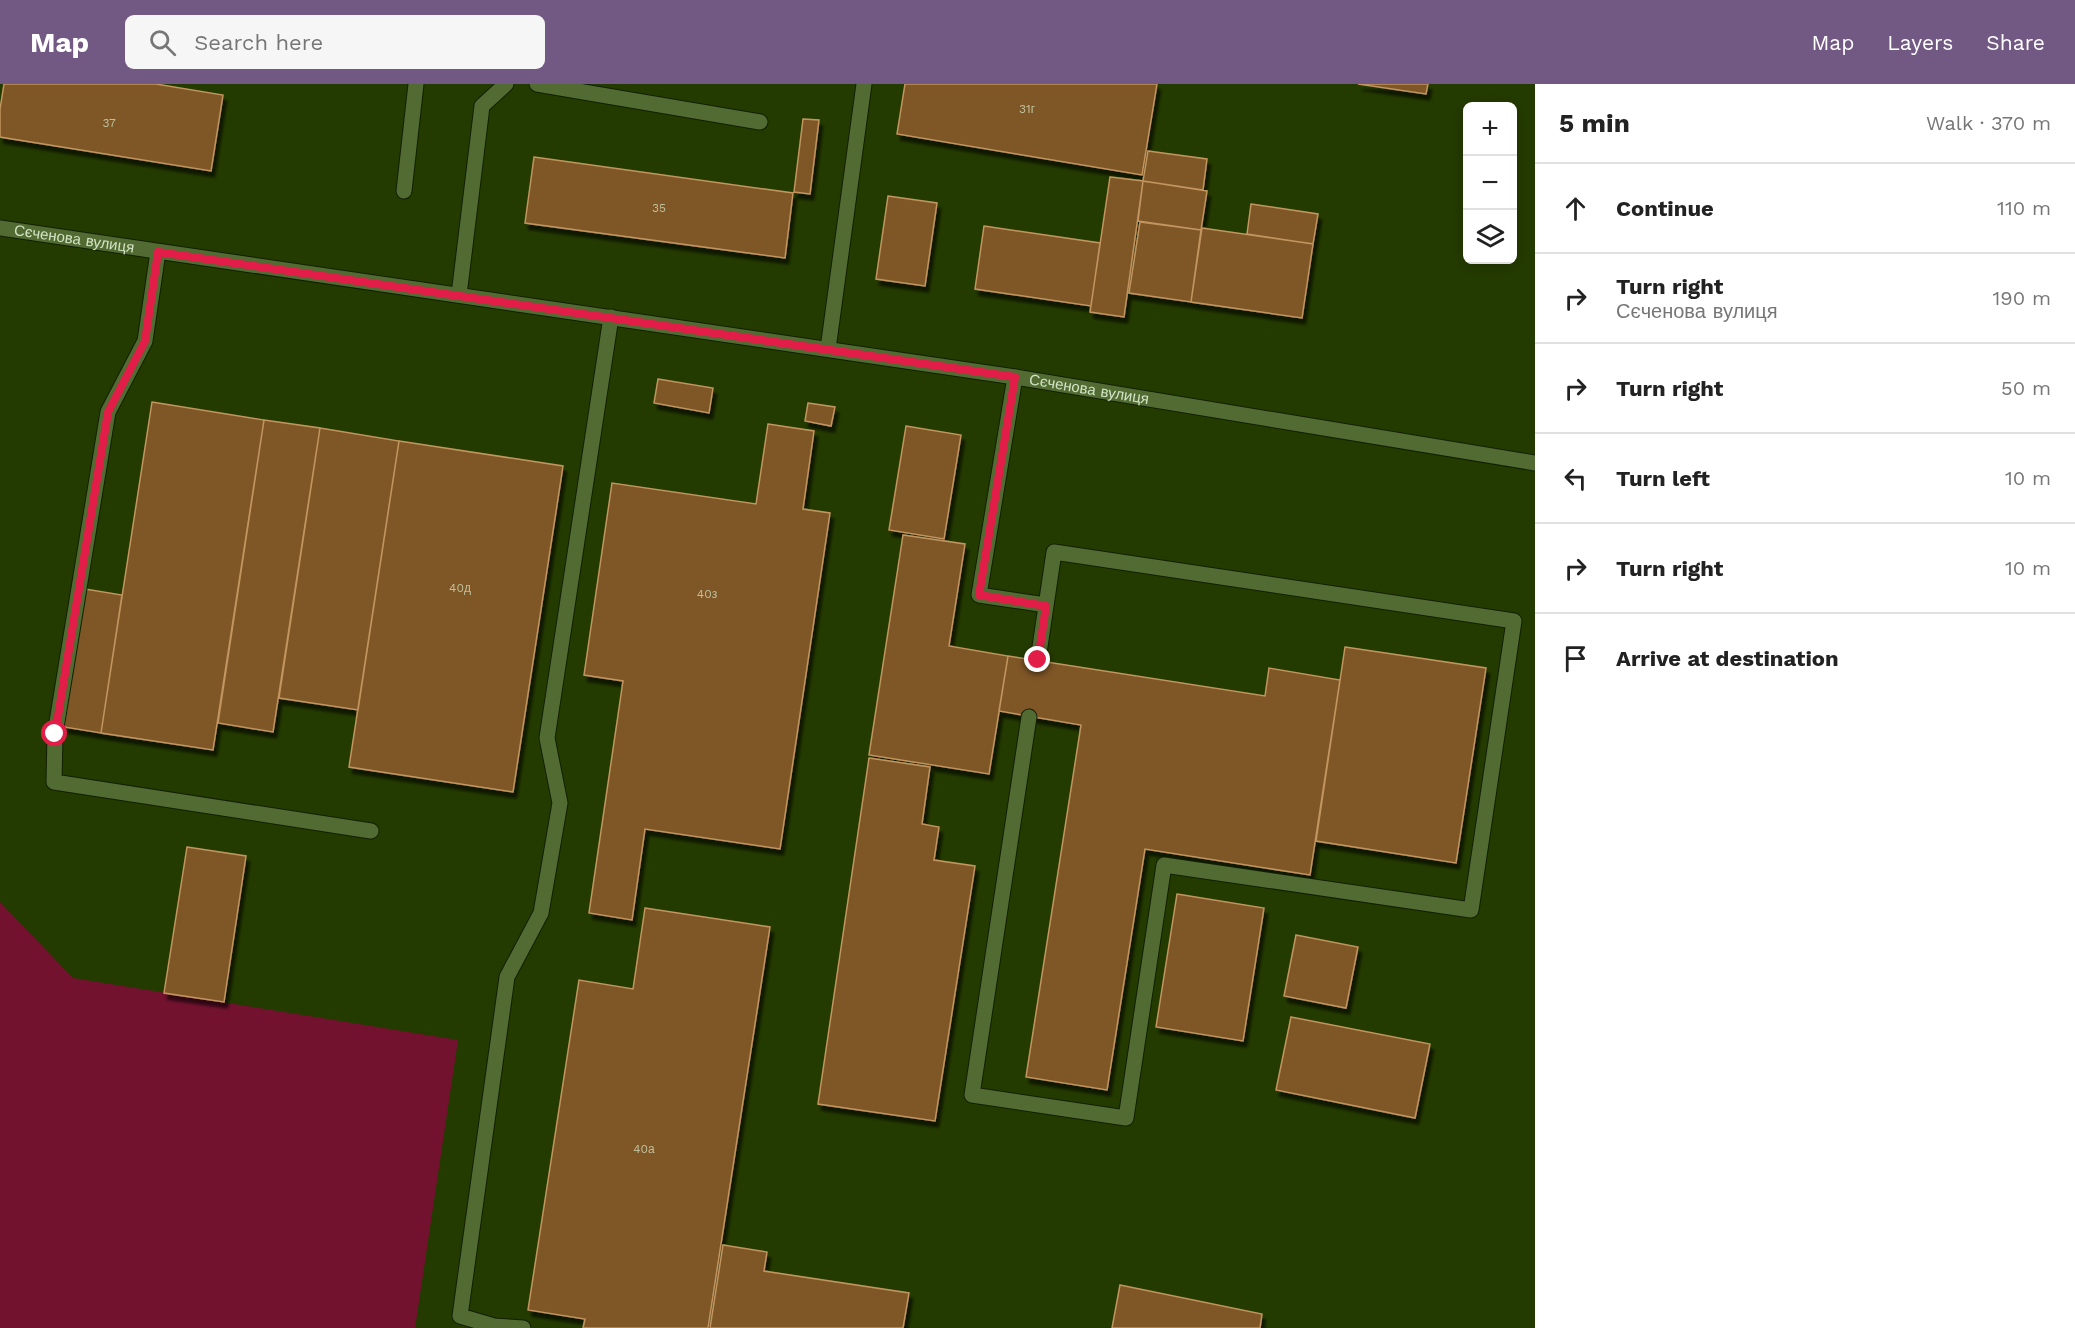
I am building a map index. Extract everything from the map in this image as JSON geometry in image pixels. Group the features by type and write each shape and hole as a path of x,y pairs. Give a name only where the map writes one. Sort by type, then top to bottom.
{"street":[{"path":"404,191 416,84"},
{"path":"459,295 482,106 506,84"},
{"path":"537,84 760,122"},
{"path":"828,349 864,84"},
{"name":"Сєченова вулиця","path":"0,228 1015,377 1535,463"},
{"path":"158,252 145,341 108,412 55,734 54,782 371,831"},
{"path":"523,1328 494,1326 460,1317 507,977 541,913 560,803 547,738 611,317"},
{"path":"1015,377 979,595 1046,606"},
{"path":"1029,717 972,1095 1126,1118 1164,865 1471,910 1514,621 1054,552 1038,660"}],"shaded area":[{"path":"0,902 73,978 458,1040 415,1328 0,1328"}],"building":[{"path":"4,84 156,84 223,95 211,171 0,137 0,109"},
{"path":"905,84 1157,84 1142,175 897,134"},
{"path":"1358,84 1428,84 1426,94"},
{"path":"803,119 819,120 810,194 794,192"},
{"path":"1148,151 1207,159 1203,190 1143,181"},
{"path":"534,157 793,193 785,258 525,223"},
{"path":"1110,177 1143,181 1124,317 1090,312"},
{"path":"1143,181 1207,191 1201,230 1138,221"},
{"path":"888,196 937,203 925,286 876,279"},
{"path":"1251,204 1318,214 1313,244 1247,234"},
{"path":"1140,222 1201,230 1191,302 1129,293"},
{"path":"984,226 1100,243 1091,306 975,289"},
{"path":"1202,228 1313,244 1302,318 1191,302"},
{"path":"658,379 713,388 709,413 654,403"},
{"path":"152,402 264,420 213,750 101,733"},
{"path":"808,403 835,407 831,426 805,421"},
{"path":"264,420 320,428 273,732 218,723"},
{"path":"768,424 814,431 803,509 830,513 780,849 645,829 632,920 589,913 623,681 584,675 612,483 756,504"},
{"path":"906,426 961,435 944,539 889,530"},
{"path":"320,428 399,441 358,710 279,698"},
{"path":"399,441 563,466 513,792 349,767"},
{"path":"903,535 965,544 949,646 1008,656 989,774 869,755"},
{"path":"85,589 122,595 101,733 64,727"},
{"path":"1345,647 1486,668 1456,863 1316,841"},
{"path":"1008,656 1265,696 1269,668 1340,680 1310,875 1145,849 1107,1090 1026,1077 1081,725 999,711"},
{"path":"869,758 930,767 922,824 939,827 934,860 975,866 935,1121 818,1104"},
{"path":"187,847 246,856 224,1002 164,993"},
{"path":"1177,894 1264,908 1243,1041 1156,1027"},
{"path":"645,908 770,927 708,1328 583,1328 585,1319 528,1310 579,980 633,989"},
{"path":"1296,935 1358,947 1346,1008 1284,996"},
{"path":"1291,1017 1430,1044 1415,1118 1276,1090"},
{"path":"723,1245 767,1252 764,1271 909,1293 903,1328 710,1328"},
{"path":"1120,1285 1262,1314 1260,1328 1112,1328"}],"route":[{"path":"55,734 108,412 145,341 158,252 1015,377 979,595 1046,606 1038,660"}]}
